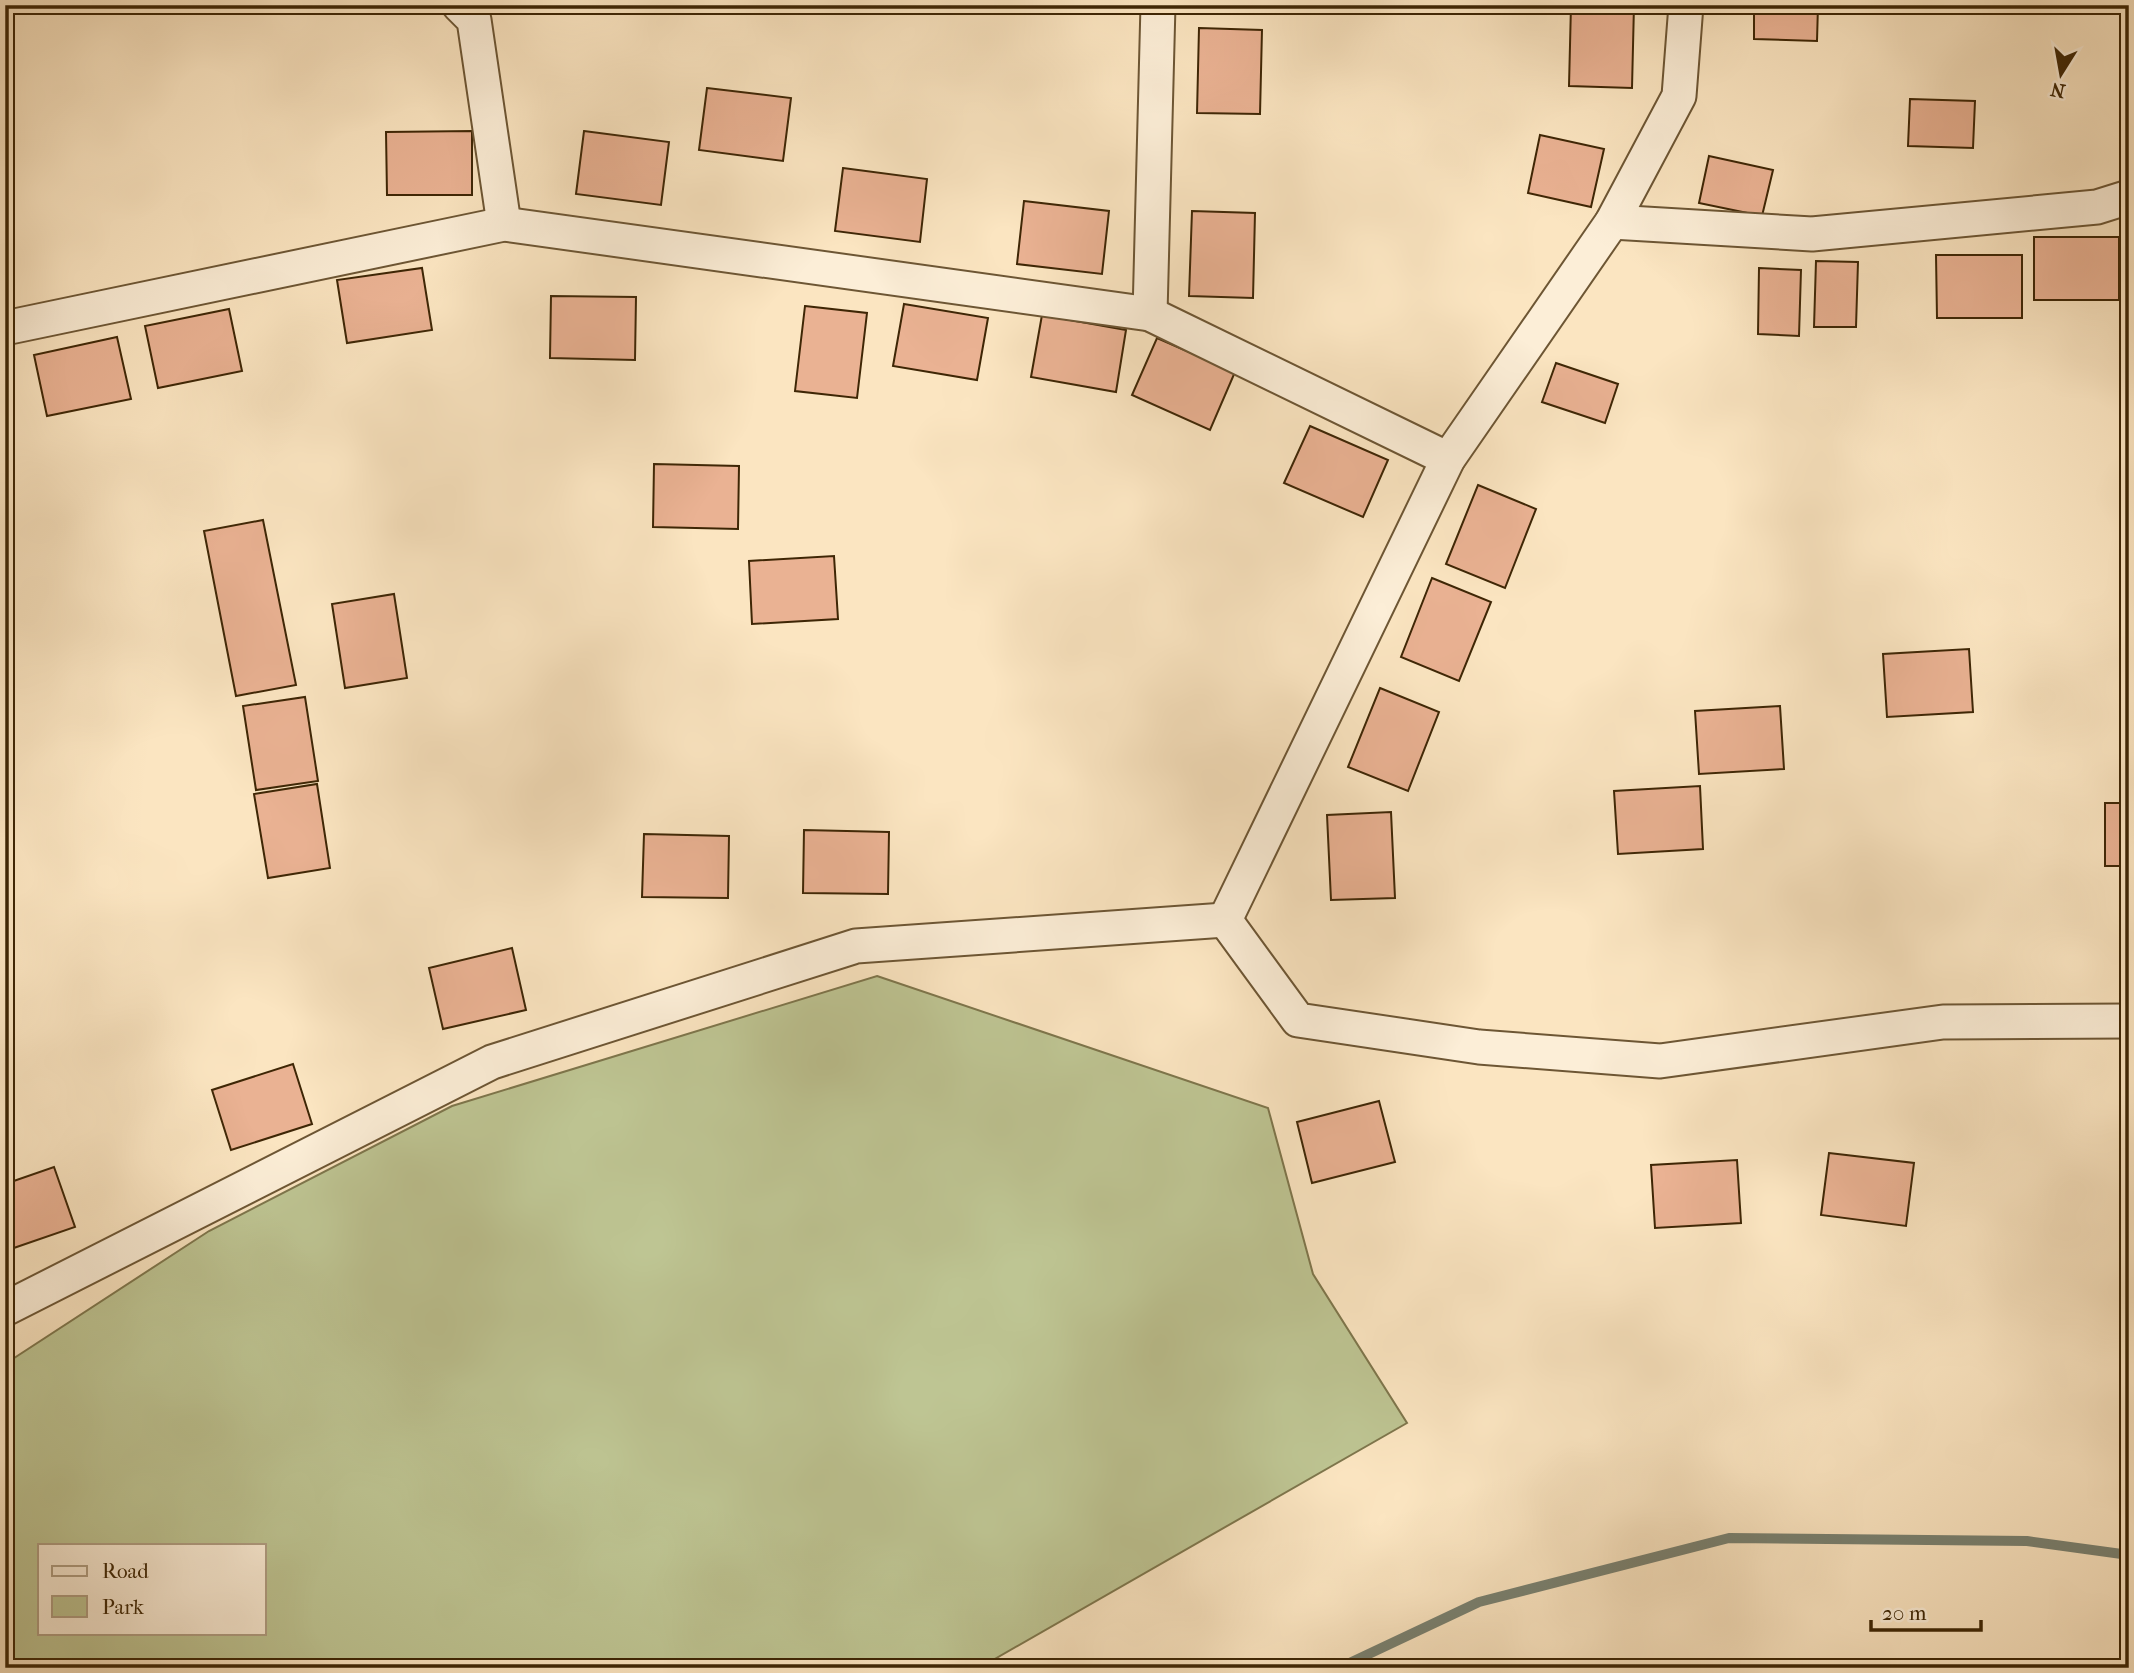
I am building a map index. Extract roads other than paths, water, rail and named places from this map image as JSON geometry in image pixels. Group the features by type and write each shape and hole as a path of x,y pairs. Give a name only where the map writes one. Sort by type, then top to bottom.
{"street":[{"path":"459,5 474,20 505,224"},
{"path":"1150,314 1157,5"},
{"path":"1225,920 1448,459 1612,222 1679,96 1686,5"},
{"path":"1612,222 1812,234 2097,207 2129,197"},
{"path":"5,328 505,224 1150,314 1448,459"},
{"path":"1225,920 1298,1020 1479,1047 1660,1061 1942,1022 2129,1021"},
{"path":"5,1309 492,1062 856,946 1225,920"}],"waterway":[{"path":"1339,1668 1479,1602 1729,1538 2027,1541 2129,1555"}]}
